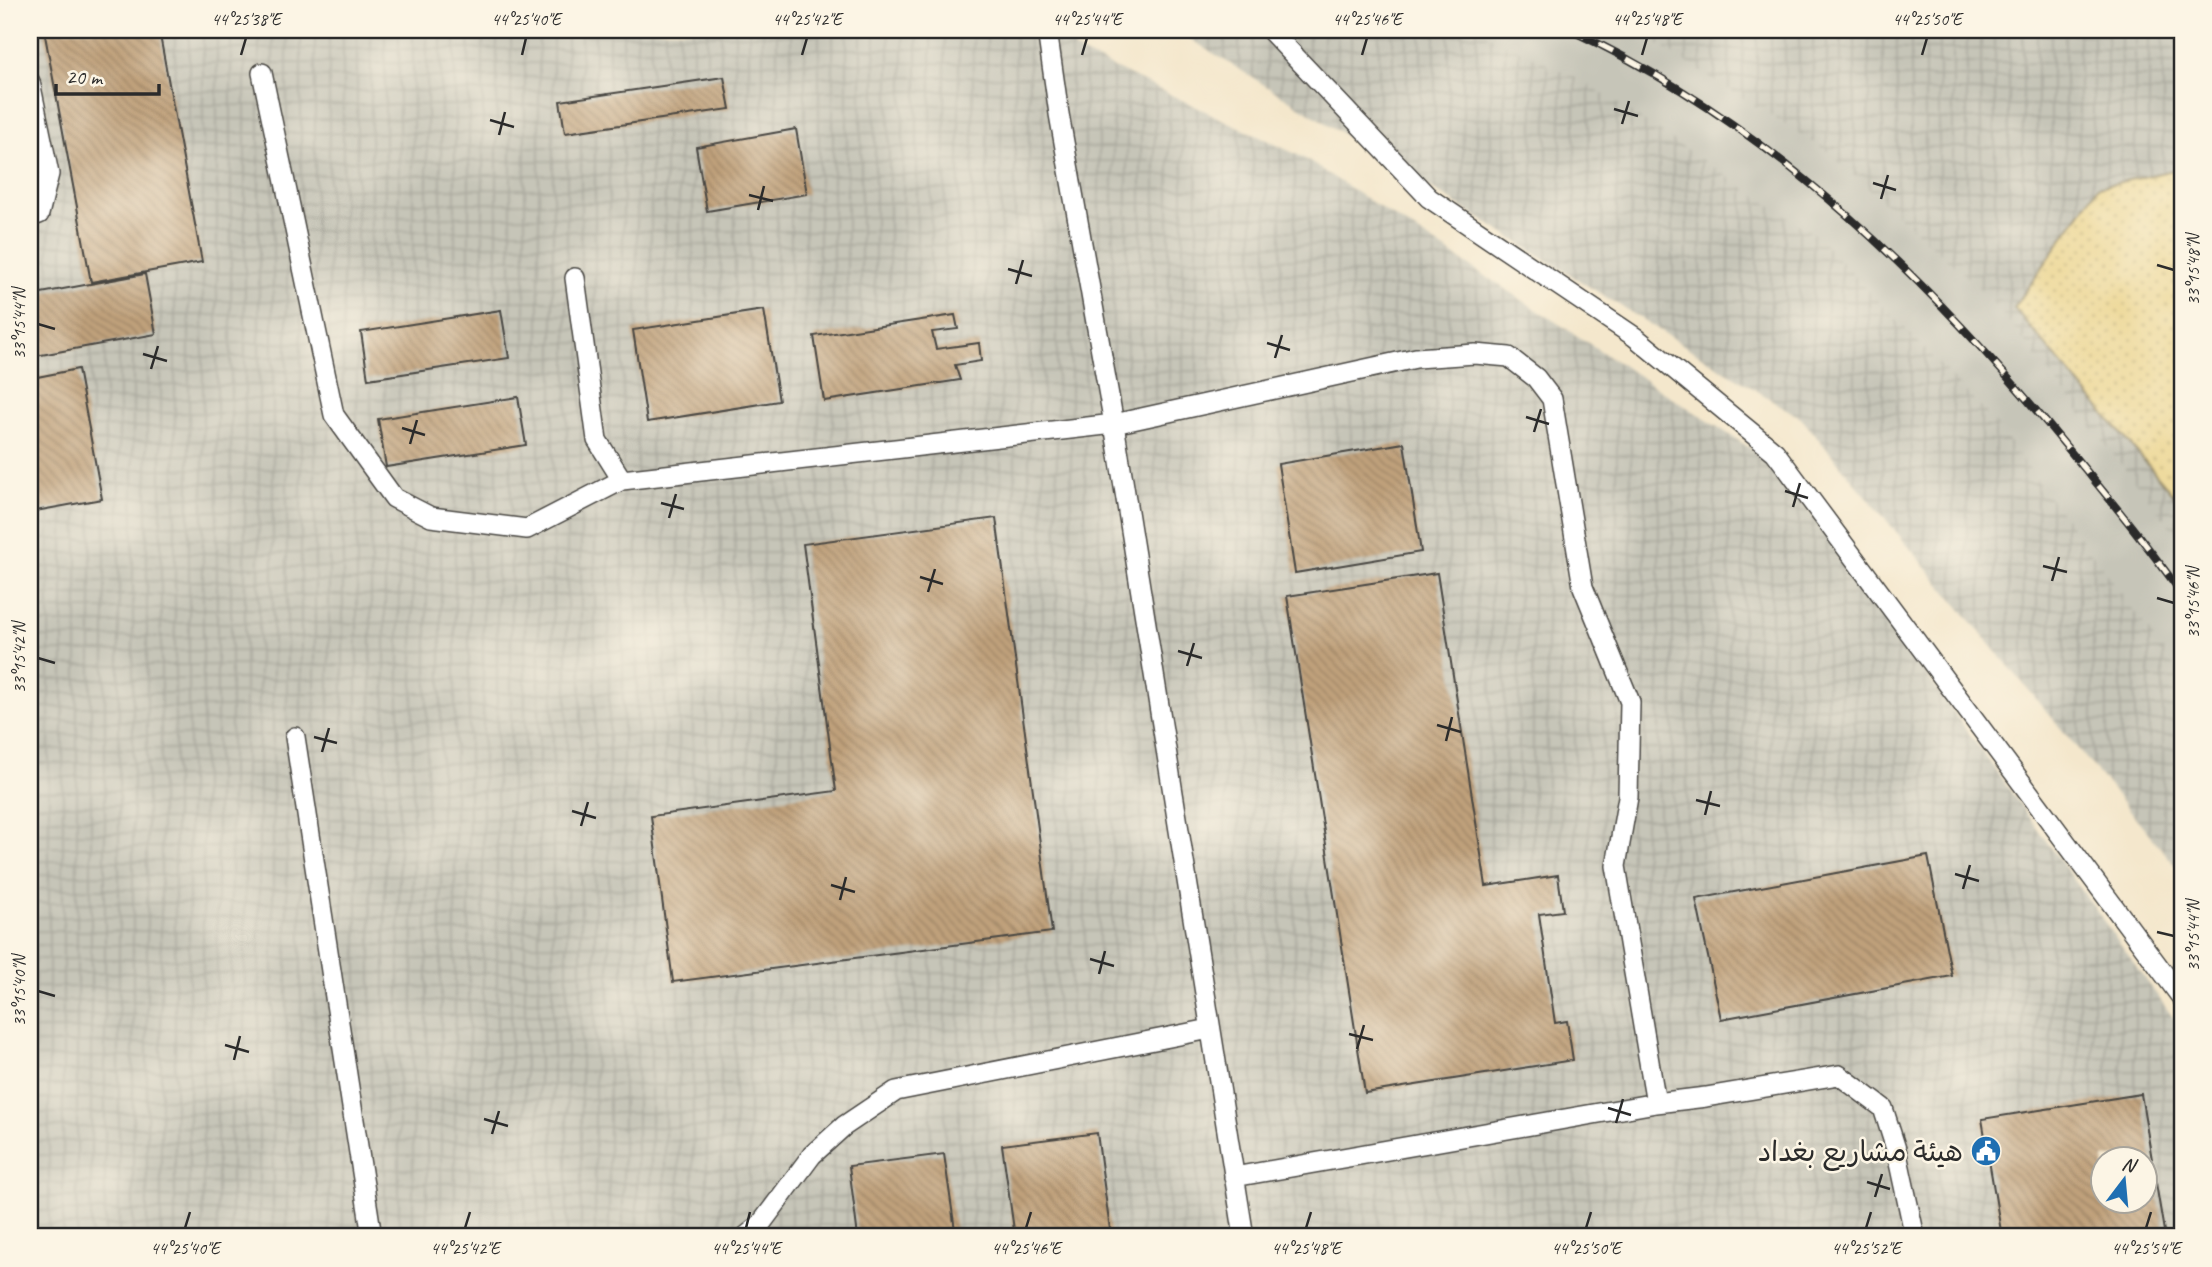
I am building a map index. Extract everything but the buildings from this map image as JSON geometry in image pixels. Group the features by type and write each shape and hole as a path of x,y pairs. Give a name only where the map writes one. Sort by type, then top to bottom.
{"lane":[{"path":"1047,30 1059,114 1114,424 1244,1237"},
{"path":"1270,30 1429,198 1634,337 1775,452 2182,998"},
{"path":"262,73 334,415 394,498 431,517 527,529 622,480 1114,424 1416,358 1475,354 1509,357 1536,378 1552,399 1583,587 1630,702 1628,797 1616,866 1656,1103"},
{"path":"30,82 49,174 38,214 30,217"},
{"path":"575,278 597,440 622,480"},
{"path":"295,737 372,1237"},
{"path":"745,1237 761,1231 812,1155 845,1126 896,1091 1210,1029"},
{"path":"1234,1177 1656,1103 1839,1075 1884,1108 1915,1237"}],"shaded area":[{"path":"30,30 1071,30 1074,49 1302,157 1776,465 2182,1030 2182,1237 30,1237"},
{"path":"1176,30 2182,30 2182,873 1801,418"},
{"path":"1477,30 1635,30 1827,151 1988,296 2182,541 2182,676 1992,419 1815,235 1582,80"}],"sand":[{"path":"2182,168 2182,505 2014,308 2098,187"}],"railway":[{"path":"1570,30 1644,68 1715,112 1782,161 1846,214 1966,331 2021,393 2157,559 2182,594"}],"place":[{"name":"هيئة مشاريع بغداد","path":"1986,1151"}]}
